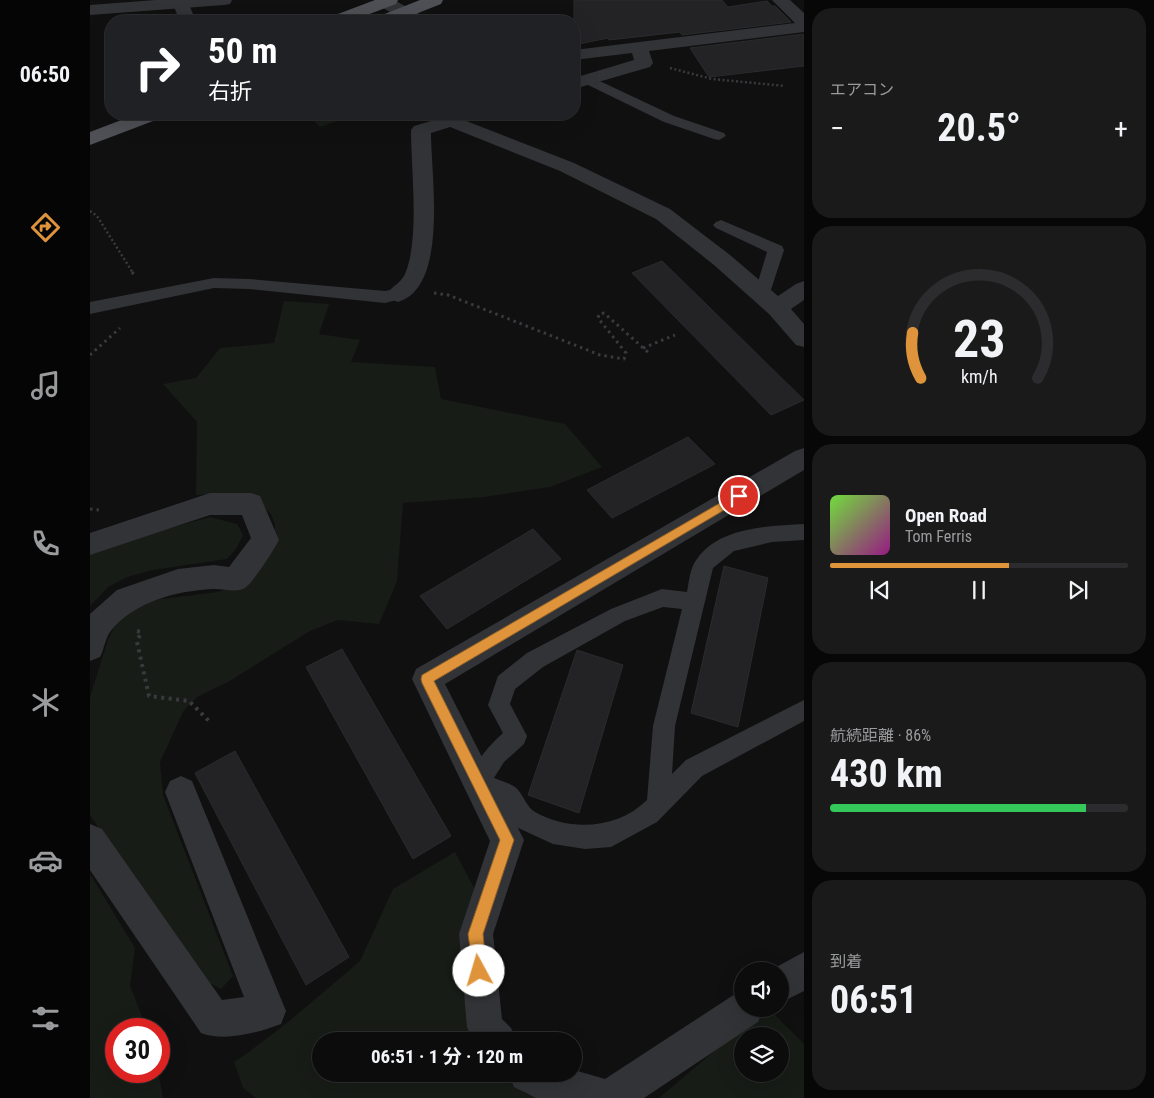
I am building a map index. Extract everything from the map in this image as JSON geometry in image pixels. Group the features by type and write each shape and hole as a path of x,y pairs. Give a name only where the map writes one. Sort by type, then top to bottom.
{"main road":[{"path":"415,15 435,0"},
{"path":"350,15 384,1"},
{"path":"90,121 105,115"},
{"path":"90,139 139,120"}],"street":[{"path":"90,10 224,0"},
{"path":"780,0 804,22"},
{"path":"384,1 408,15"},
{"path":"179,2 185,15"},
{"path":"580,55 641,53 804,27"},
{"path":"581,82 644,63 641,53"},
{"path":"404,289 417,272 422,251 421,130 455,120"},
{"path":"452,121 567,167 663,214 769,301 804,339"},
{"path":"769,301 804,289"},
{"path":"490,1032 485,1027 476,934 507,840 427,679 804,458"},
{"path":"90,544 210,504 251,504 265,540 236,579 214,577 178,581 127,599 97,626 90,648"},
{"path":"90,841 214,1020 268,1011 181,792"},
{"path":"789,980 804,970"},
{"path":"547,1082 608,1098 734,1016"}],"lane":[{"path":"581,82 696,130 719,136"},
{"path":"721,225 776,250 769,301"},
{"path":"90,308 214,283 249,284 385,297 404,289"},
{"path":"658,805 664,726 704,564 728,544 772,534 804,532"},
{"path":"696,602 662,598 618,615 534,660 506,683 499,705 516,736 496,754 478,782 508,796 524,819 553,832 585,838 611,834 649,814 694,768 804,709"}],"path":[{"path":"641,53 706,78 784,86"},
{"path":"90,211 97,216 127,261 144,294 142,297"},
{"path":"404,289 448,295 600,355 624,359 626,353 598,318 599,314 604,313 650,354"},
{"path":"643,348 675,335"},
{"path":"132,630 141,632 137,642 149,696 190,701 211,723"}],"shaded area":[{"path":"314,120 340,120 320,127"},
{"path":"284,301 329,304 319,334 360,340 351,362 435,367 441,399 565,424 602,467 550,487 484,497 403,503 397,581 379,624 338,620 310,631 228,682 197,697 184,710 160,762 163,795 233,976 221,989 200,978 90,815 90,697 108,640 116,623 146,601 217,592 237,587 274,540 275,525 271,514 257,500 221,494 196,495 197,422 163,384 196,378 220,348 274,343"},
{"path":"210,517 237,524 243,535 236,549 227,559 153,570 127,577 108,587 90,606 90,554 114,544"},
{"path":"455,852 479,897 465,953 464,969 466,1003 474,1032 312,1032 312,1082 510,1082 526,1094 538,1098 256,1098 243,1088 234,1062 287,1023 360,961 393,889"},
{"path":"90,874 135,948 130,986 143,1018 105,1018 105,1083 160,1083 163,1098 90,1098"},
{"path":"755,1017 777,1017 787,1027 743,1027"},
{"path":"789,1029 804,1044 804,1098 659,1098 734,1034 734,1082 789,1082"}],"building":[{"path":"574,0 722,0 728,7 767,1 772,6 775,6 791,22 682,35 680,32 609,40 608,38 580,44 580,15 574,15"},
{"path":"804,34 804,66 709,77 690,48"},
{"path":"662,261 804,400 771,415 632,273"},
{"path":"688,437 715,464 612,518 587,490"},
{"path":"533,529 561,559 447,629 420,596"},
{"path":"724,566 768,578 738,727 691,713"},
{"path":"342,649 451,836 413,859 306,667"},
{"path":"577,650 623,665 579,813 528,795"},
{"path":"235,751 349,957 306,985 195,773"}],"route":[{"path":"479,971 476,934 507,840 427,679 739,496"}]}
